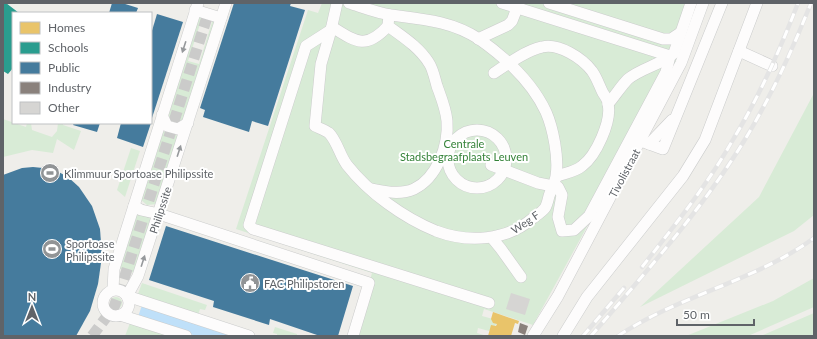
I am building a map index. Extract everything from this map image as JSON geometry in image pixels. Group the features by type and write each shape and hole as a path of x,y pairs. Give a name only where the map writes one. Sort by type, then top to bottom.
{"street":[{"path":"208,14 212,3"},
{"name":"Philipssite","path":"120,315 128,309 129,300 127,296 138,276 159,214 226,3"},
{"name":"Weg F","path":"337,3 332,28 321,64 315,126 329,133 347,165 395,210 415,222 438,232 467,237 492,238 512,232 545,208 555,180 556,149 546,112 529,85 509,62 478,39 451,25 430,19 389,20 367,6 349,3"},
{"path":"502,3 518,5 670,56"},
{"path":"549,3 663,39 671,39 680,33"},
{"path":"555,180 561,190 562,195 558,217 562,231 574,230 589,216 666,72 670,56 677,47 680,33 691,3"},
{"name":"Tivolistraat","path":"533,336 558,296 645,142 681,63 703,3"},
{"path":"645,142 663,149 722,3"},
{"path":"563,336 587,297 687,170 705,140 757,3"},
{"path":"478,39 508,25 512,21 518,5"},
{"path":"113,290 114,269 196,6 208,14 221,18"},
{"path":"371,188 383,192 402,192 415,189 435,169 440,159 446,135 447,121 443,104 429,63 389,20 378,37 365,42 354,40 332,28 306,46 249,225 253,229 490,303"},
{"path":"494,73 509,62 543,47 553,47 568,52 585,63 591,70 608,104"},
{"path":"739,51 772,66"},
{"path":"490,165 538,183 555,180 582,167 594,154 605,128 608,104 628,80 648,67 670,56"},
{"path":"162,115 167,126 178,130 188,123"},
{"path":"474,130 488,132 496,137 505,149 506,156 504,171 500,178 488,187 473,188 465,186 459,182 450,170 448,162 450,148 454,141 467,132 474,130"},
{"path":"134,206 145,212 159,214 369,283 353,336"},
{"path":"492,238 502,249 521,277"},
{"path":"186,336 120,315 110,314 104,308 103,303 106,295 113,290 122,291 127,296 249,336"}],"green space":[{"name":"Centrale Stadsbegraafplaats Leuven","path":"322,3 699,3 678,61 533,325 484,309 482,316 493,319 497,324 489,331 478,328 477,333 487,336 355,336 372,273 236,229 308,10 318,13"},
{"path":"200,14 203,15 188,61 199,64 213,19 216,20 184,120 174,122 167,115"},
{"path":"814,93 814,215 794,231 640,307 759,197"},
{"path":"3,119 12,122 12,124 26,127 27,124 31,124 32,130 52,137 57,131 58,124 63,124 81,131 74,150 57,139 53,153 32,150 3,157"},
{"path":"162,131 179,136 157,204 147,205 140,199"},
{"path":"131,148 140,151 125,197 117,190"},
{"path":"137,211 153,216 135,273 118,268"},
{"path":"814,278 814,307 748,336 686,336 773,301"},
{"path":"142,283 207,305 205,310 200,309 198,315 138,294"},
{"path":"114,297 118,297 122,303 118,309 114,309 110,305 110,301"},
{"path":"814,313 814,336 761,336"},
{"path":"130,323 169,336 125,336"},
{"path":"275,327 297,334 297,336 277,336 277,334 273,333"}],"water":[{"path":"142,305 239,336 196,336 138,317"}],"building: Homes":[{"path":"493,312 519,321 518,324 515,323 511,336 488,336 491,325 496,326 497,324 493,323 491,319"}],"building: Schools":[{"path":"3,3 6,3 18,12 12,12 12,69 8,74 3,71"}],"building: Public":[{"path":"112,3 122,3 138,8 136,12 109,12"},
{"path":"234,3 291,3 290,6 305,10 268,126 252,121 249,132 203,117 205,110 200,108"},
{"path":"157,14 183,22 152,118 152,31"},
{"path":"74,124 100,124 97,132"},
{"path":"121,124 151,124 143,147 117,138"},
{"name":"Sportoase Philipssite","path":"33,167 53,169 68,177 79,187 92,206 100,229 102,256 98,284 90,311 76,336 3,336 3,175 22,168"},
{"name":"FAC Philipstoren","path":"166,226 353,286 338,336 320,336 270,319 269,325 213,307 214,301 149,280"}],"building: Industry":[{"path":"520,323 528,326 525,335 518,332"}],"building: Other":[{"path":"511,293 530,299 525,315 506,309"}],"tunnel":[{"path":"92,336 114,307 122,285 208,14"}],"railway":[{"path":"642,267 679,220 724,155 769,72 798,3"},
{"path":"591,336 671,242 727,167 744,141 772,91 789,56 811,3"},
{"path":"618,336 641,322 666,310 767,266 814,238"},
{"path":"583,336 624,288"}],"place":[{"name":"Klimmuur Sportoase Philipssite","path":"50,173"},
{"name":"Sportoase Philipssite","path":"52,249"},
{"name":"FAC Philipstoren","path":"250,283"}]}
